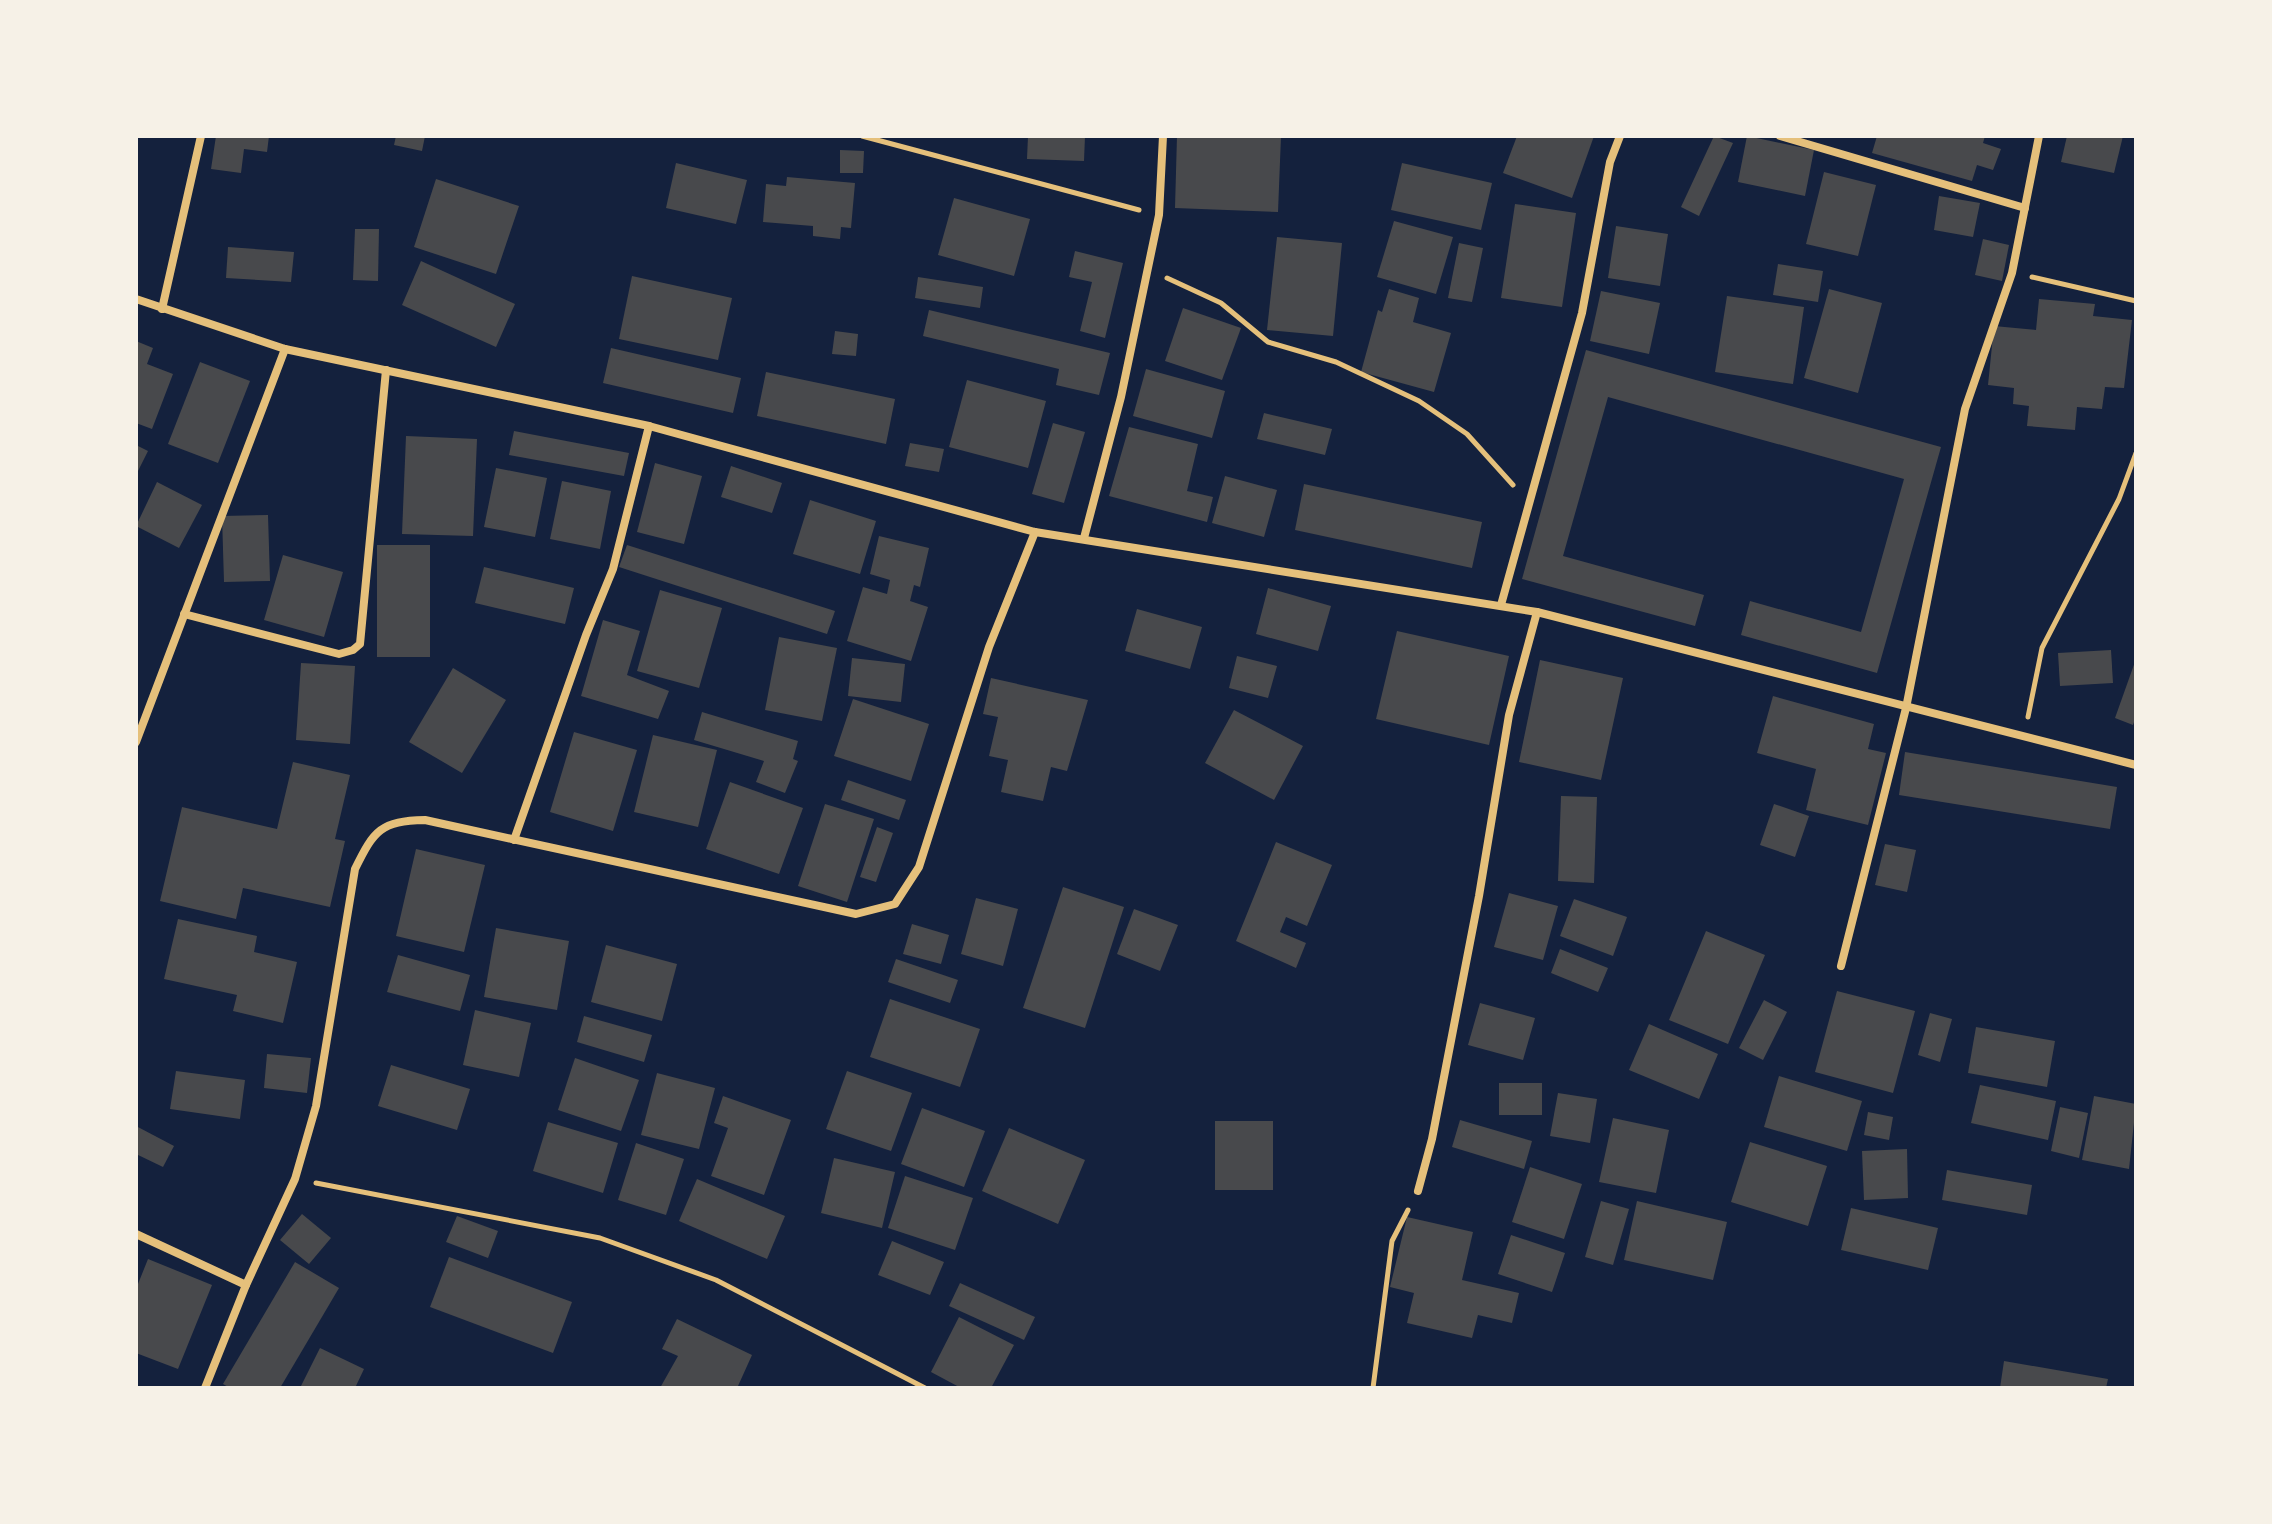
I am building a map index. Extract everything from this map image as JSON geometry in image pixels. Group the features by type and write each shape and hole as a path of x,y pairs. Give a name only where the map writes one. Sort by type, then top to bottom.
{"street":[{"path":"162,309 201,136"},
{"path":"1084,538 1121,397 1159,215 1163,136"},
{"path":"1501,605 1582,313 1610,162 1620,136"},
{"path":"1780,136 2025,208"},
{"path":"1841,966 1906,708 1965,409 2012,273 2039,136"},
{"path":"136,299 285,349 649,426 1035,532 1537,612 1741,661 2023,739 2136,765"},
{"path":"136,742 285,349"},
{"path":"184,614 339,654 353,650 360,644 386,370"},
{"path":"514,840 586,635 613,569 649,426"},
{"path":"205,1388 246,1285 295,1179 316,1106 355,869 370,838 393,821 425,820 856,914 895,904 919,867 989,647 1035,532"},
{"path":"1418,1191 1432,1139 1479,896 1509,715 1537,612"},
{"path":"136,1234 246,1285"}],"path":[{"path":"862,136 1159,215"},
{"path":"1147,271 1185,284 1221,303 1268,342 1336,362 1419,401 1467,434 1528,500"},
{"path":"2012,273 2136,301"},
{"path":"2023,739 2042,648 2119,499 2136,453"},
{"path":"295,1179 600,1238 716,1280 925,1388"},
{"path":"1373,1388 1392,1241 1418,1191"}],"building":[{"path":"216,136 269,136 267,152 244,149 241,173 211,169"},
{"path":"396,136 425,136 422,151 394,145"},
{"path":"1028,136 1085,136 1084,161 1027,159"},
{"path":"1177,136 1281,136 1278,212 1175,208"},
{"path":"1517,136 1594,136 1572,198 1503,173"},
{"path":"1714,136 1733,143 1699,216 1681,207"},
{"path":"1747,136 1814,150 1805,196 1738,182"},
{"path":"1877,136 1985,136 1983,143 2001,149 1993,170 1977,165 1972,181 1872,153"},
{"path":"2067,136 2123,136 2114,173 2061,162"},
{"path":"840,150 864,151 863,173 840,173"},
{"path":"676,163 747,180 736,224 666,208"},
{"path":"1402,163 1492,183 1481,230 1391,210"},
{"path":"1824,172 1876,185 1858,256 1806,244"},
{"path":"787,177 855,183 851,228 841,227 840,239 813,236 813,226 763,222 766,184 786,186"},
{"path":"436,179 519,206 496,274 414,247"},
{"path":"1939,196 1980,203 1973,237 1934,230"},
{"path":"954,198 1030,219 1014,276 938,255"},
{"path":"1515,204 1576,213 1562,307 1501,298"},
{"path":"1394,221 1453,237 1436,294 1377,277"},
{"path":"1616,226 1668,234 1660,286 1608,278"},
{"path":"355,229 379,229 378,281 353,280"},
{"path":"1277,237 1342,243 1333,336 1267,330"},
{"path":"1983,239 2009,245 2002,281 1975,275"},
{"path":"1459,243 1483,248 1472,302 1448,298"},
{"path":"228,247 294,252 291,282 226,278"},
{"path":"1075,251 1123,263 1105,338 1080,331 1092,282 1069,277"},
{"path":"421,261 515,304 496,347 402,305"},
{"path":"1778,264 1823,271 1818,302 1773,295"},
{"path":"632,276 732,298 718,360 619,339"},
{"path":"918,277 983,287 980,308 915,298"},
{"path":"1389,289 1419,298 1413,322 1451,333 1434,392 1361,372 1378,310 1382,312"},
{"path":"1829,289 1882,303 1858,393 1804,378"},
{"path":"1601,291 1660,303 1649,354 1590,341"},
{"path":"1727,296 1804,307 1793,384 1715,372"},
{"path":"2039,299 2095,304 2093,316 2132,320 2124,388 2105,387 2102,409 2077,407 2075,430 2027,426 2029,406 2013,404 2014,388 1988,385 1994,326 2036,330"},
{"path":"1183,308 1241,328 1222,380 1165,361"},
{"path":"929,310 1110,353 1099,395 1056,385 1059,369 923,336"},
{"path":"835,331 858,334 856,356 832,354"},
{"path":"136,341 153,348 147,364 173,374 152,429 136,423"},
{"path":"611,348 741,378 733,413 603,383"},
{"path":"1586,350 1941,447 1877,673 1741,635 1750,601 1861,632 1904,479 1608,397 1563,556 1704,595 1695,626 1522,579"},
{"path":"200,362 250,381 218,463 168,444"},
{"path":"1146,369 1225,391 1212,438 1133,416"},
{"path":"766,372 895,399 886,444 757,416"},
{"path":"967,380 1046,401 1028,468 949,447"},
{"path":"1264,413 1332,429 1325,455 1257,439"},
{"path":"1053,423 1085,432 1064,503 1032,494"},
{"path":"1129,427 1198,444 1187,491 1213,497 1207,522 1109,496"},
{"path":"514,431 629,453 624,476 509,455"},
{"path":"406,436 477,439 473,536 402,534"},
{"path":"910,443 944,449 939,472 905,466"},
{"path":"136,445 148,451 136,475"},
{"path":"655,463 702,476 684,544 637,532"},
{"path":"731,466 782,483 772,513 721,497"},
{"path":"496,468 547,478 535,537 484,527"},
{"path":"1225,476 1277,490 1264,537 1212,523"},
{"path":"562,481 611,491 600,549 550,539"},
{"path":"157,482 202,505 179,548 136,526"},
{"path":"1304,484 1482,522 1472,568 1295,530"},
{"path":"810,500 876,521 860,574 793,554"},
{"path":"268,515 270,581 224,582 222,516"},
{"path":"879,536 929,548 920,587 914,585 910,601 928,607 911,661 847,641 863,587 887,594 890,580 870,574"},
{"path":"377,545 430,545 430,657 377,657"},
{"path":"627,545 835,611 827,634 619,567"},
{"path":"283,555 343,572 324,637 264,620"},
{"path":"484,567 574,588 565,624 475,603"},
{"path":"1268,588 1331,606 1318,651 1256,634"},
{"path":"660,590 722,608 699,688 637,671"},
{"path":"1137,609 1202,627 1190,669 1125,651"},
{"path":"603,620 640,631 627,675 669,691 658,719 581,696"},
{"path":"1397,631 1509,656 1489,745 1376,719"},
{"path":"779,637 837,648 822,721 765,710"},
{"path":"2111,650 2113,683 2060,686 2058,653"},
{"path":"1237,656 1277,666 1268,698 1229,688"},
{"path":"852,658 905,664 901,702 848,696"},
{"path":"2136,659 2136,716 2133,725 2115,718"},
{"path":"1540,660 1623,678 1601,780 1519,762"},
{"path":"301,663 355,666 350,744 296,740"},
{"path":"453,668 506,700 462,773 409,742"},
{"path":"991,678 1088,700 1067,771 1051,767 1043,801 1001,792 1008,760 989,756 998,717 983,714"},
{"path":"1773,696 1874,724 1868,749 1886,753 1868,825 1806,810 1816,769 1757,753"},
{"path":"853,699 929,724 911,781 834,756"},
{"path":"1234,710 1303,746 1274,800 1205,763"},
{"path":"702,712 798,741 793,759 798,761 785,793 756,782 764,761 694,740"},
{"path":"574,732 637,750 613,831 550,812"},
{"path":"653,735 717,750 698,827 634,812"},
{"path":"1905,752 2117,787 2110,829 1899,795"},
{"path":"293,762 350,775 335,839 345,841 330,907 243,888 236,919 160,901 182,807 277,829"},
{"path":"848,780 906,800 899,820 841,800"},
{"path":"730,782 803,808 779,874 706,849"},
{"path":"1561,796 1597,797 1594,883 1558,881"},
{"path":"825,804 874,819 847,902 798,886"},
{"path":"1774,804 1809,816 1795,857 1760,845"},
{"path":"877,827 893,833 876,882 860,877"},
{"path":"1276,842 1332,865 1307,926 1286,917 1280,932 1306,943 1296,968 1236,941"},
{"path":"1885,844 1916,850 1907,892 1875,885"},
{"path":"416,849 485,865 464,952 396,936"},
{"path":"1063,887 1124,907 1085,1028 1023,1008"},
{"path":"1509,893 1558,906 1543,960 1494,947"},
{"path":"976,898 1018,909 1003,966 961,954"},
{"path":"1574,899 1627,917 1613,956 1560,936"},
{"path":"1134,909 1178,925 1160,971 1117,954"},
{"path":"178,919 257,936 254,952 297,962 283,1023 233,1011 237,995 164,979"},
{"path":"912,924 949,935 941,964 903,954"},
{"path":"496,928 569,941 557,1010 484,997"},
{"path":"1706,931 1765,955 1728,1044 1669,1020"},
{"path":"606,945 677,964 662,1021 591,1002"},
{"path":"1560,949 1608,968 1598,992 1551,973"},
{"path":"398,955 470,975 460,1011 387,992"},
{"path":"896,959 958,980 950,1003 888,982"},
{"path":"1837,991 1915,1011 1893,1093 1815,1072"},
{"path":"890,999 980,1029 960,1087 870,1057"},
{"path":"1764,1000 1787,1012 1763,1060 1739,1048"},
{"path":"1480,1003 1535,1018 1523,1060 1468,1045"},
{"path":"475,1010 531,1023 519,1077 463,1065"},
{"path":"1930,1013 1952,1019 1940,1062 1918,1055"},
{"path":"584,1016 652,1035 644,1062 577,1042"},
{"path":"1649,1024 1718,1054 1699,1099 1629,1070"},
{"path":"1976,1027 2055,1041 2047,1087 1968,1073"},
{"path":"267,1054 311,1058 307,1093 264,1088"},
{"path":"575,1058 639,1080 621,1131 558,1110"},
{"path":"391,1065 470,1089 457,1130 378,1106"},
{"path":"176,1071 245,1080 240,1119 170,1109"},
{"path":"847,1071 912,1093 891,1151 826,1129"},
{"path":"657,1073 715,1088 699,1149 641,1135"},
{"path":"1779,1076 1862,1101 1847,1151 1764,1127"},
{"path":"1499,1083 1542,1083 1542,1115 1499,1115"},
{"path":"1980,1085 2056,1101 2048,1140 1971,1123"},
{"path":"1558,1093 1597,1099 1590,1143 1550,1136"},
{"path":"723,1096 791,1120 764,1195 711,1176 728,1128 714,1123"},
{"path":"2094,1096 2136,1104 2129,1169 2082,1160"},
{"path":"2060,1107 2088,1113 2079,1158 2051,1151"},
{"path":"922,1108 985,1131 964,1187 901,1164"},
{"path":"1868,1112 1893,1117 1889,1140 1864,1135"},
{"path":"1613,1118 1669,1130 1656,1193 1599,1182"},
{"path":"1460,1120 1532,1141 1524,1169 1452,1147"},
{"path":"1215,1121 1273,1121 1273,1190 1215,1190"},
{"path":"548,1122 618,1143 603,1193 533,1171"},
{"path":"136,1126 174,1146 163,1167 136,1154"},
{"path":"1009,1128 1085,1160 1058,1224 982,1191"},
{"path":"1750,1142 1827,1166 1808,1226 1731,1202"},
{"path":"636,1143 684,1159 666,1215 618,1200"},
{"path":"1907,1149 1908,1198 1864,1200 1862,1151"},
{"path":"834,1158 895,1172 882,1228 821,1213"},
{"path":"1530,1167 1582,1184 1564,1239 1512,1222"},
{"path":"1947,1170 2032,1185 2027,1215 1942,1200"},
{"path":"905,1176 973,1198 955,1250 888,1228"},
{"path":"697,1179 785,1216 767,1259 679,1221"},
{"path":"1601,1201 1629,1209 1613,1265 1585,1257"},
{"path":"1637,1201 1727,1222 1713,1280 1624,1260"},
{"path":"1851,1208 1938,1228 1928,1270 1841,1250"},
{"path":"302,1214 331,1238 309,1264 280,1240"},
{"path":"457,1216 498,1231 488,1258 446,1242"},
{"path":"1407,1217 1473,1232 1462,1280 1519,1293 1512,1323 1478,1315 1472,1338 1407,1323 1414,1293 1390,1287"},
{"path":"1511,1235 1565,1253 1552,1292 1498,1274"},
{"path":"892,1241 944,1262 930,1295 878,1275"},
{"path":"449,1257 572,1302 553,1353 430,1307"},
{"path":"148,1259 212,1285 178,1369 136,1353 136,1289"},
{"path":"295,1262 339,1288 280,1388 230,1388 223,1384"},
{"path":"960,1283 1035,1317 1024,1340 949,1306"},
{"path":"959,1317 1014,1345 991,1388 961,1388 931,1372"},
{"path":"677,1319 752,1355 738,1386 660,1388 678,1356 662,1349"},
{"path":"320,1348 364,1369 355,1388 300,1388"},
{"path":"2004,1361 2108,1379 2106,1388 2000,1388"}]}
